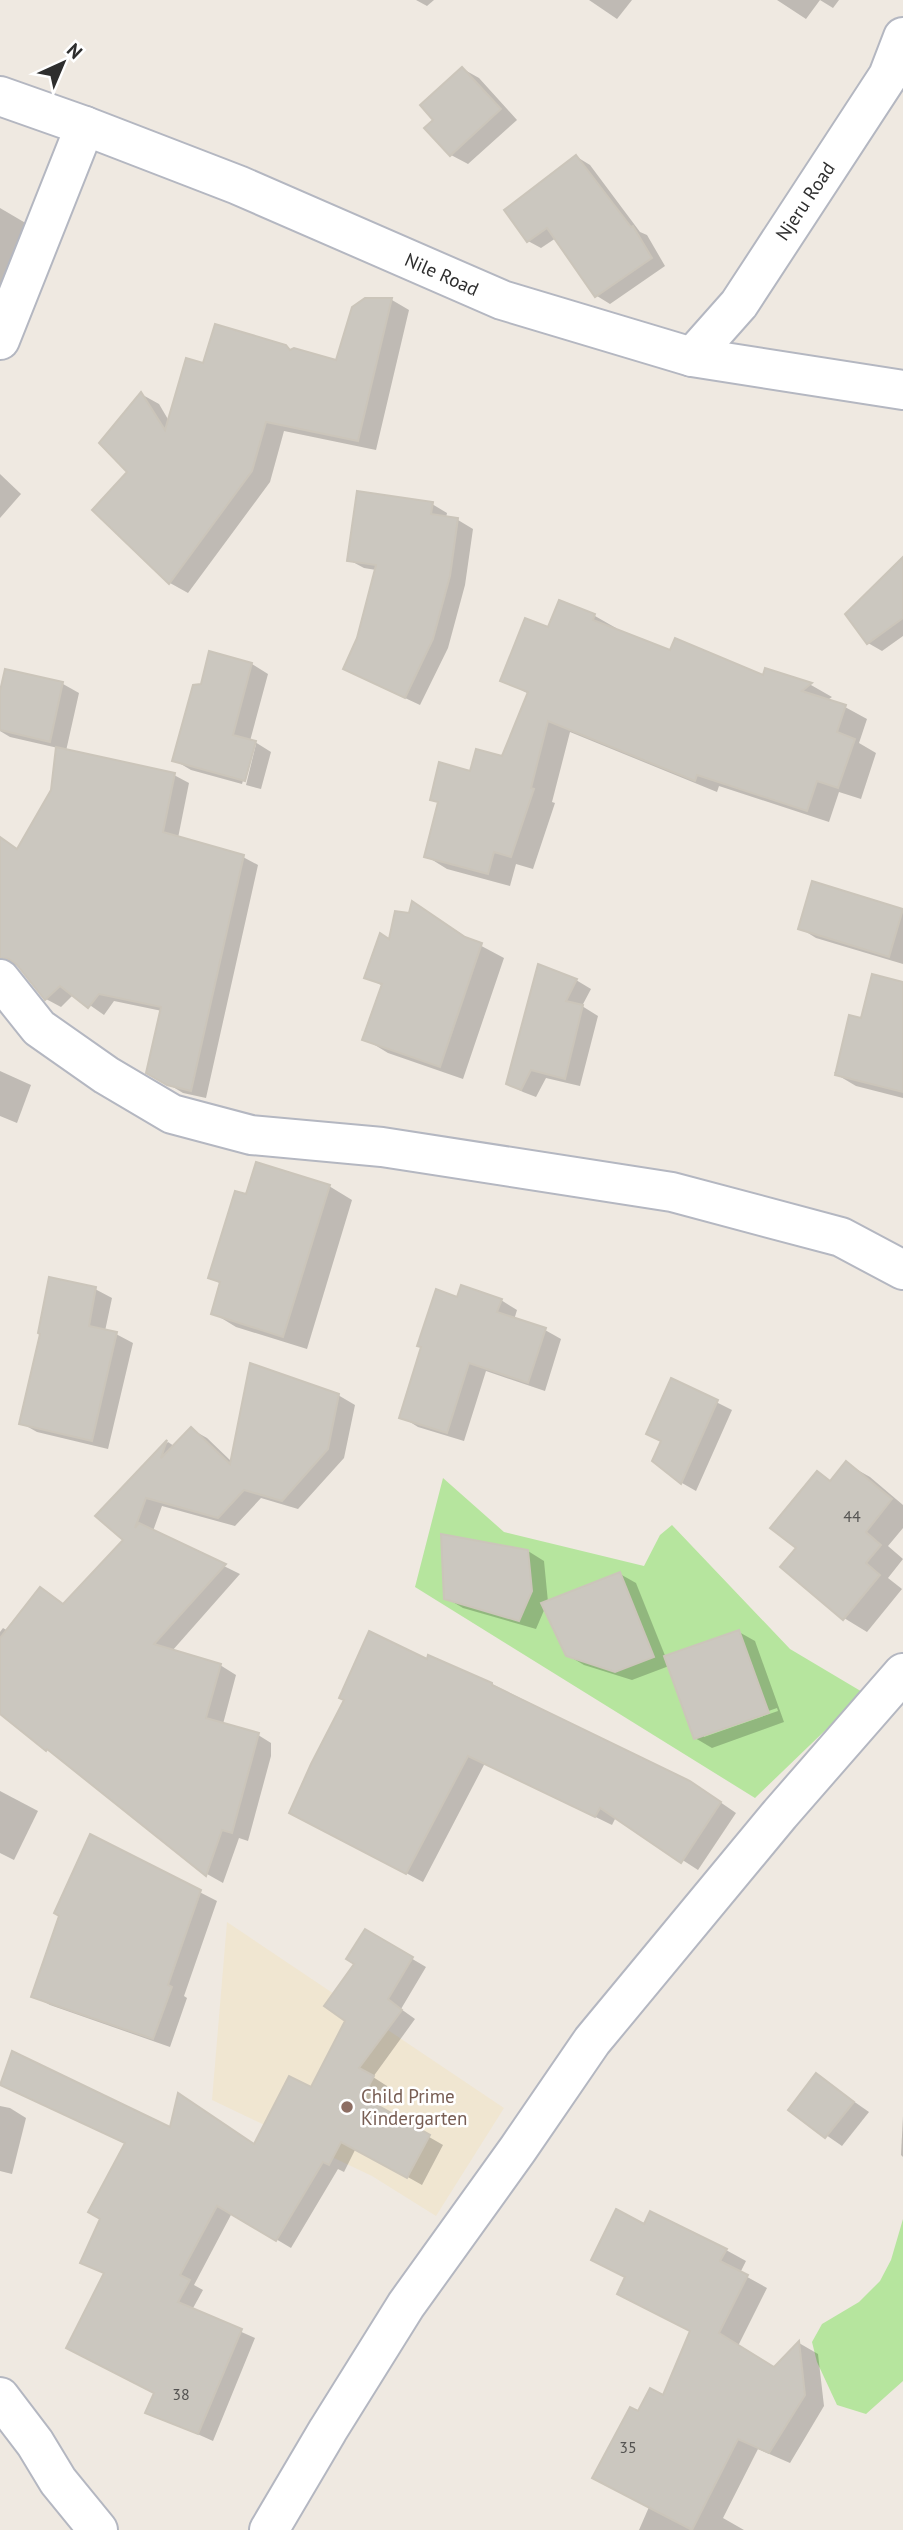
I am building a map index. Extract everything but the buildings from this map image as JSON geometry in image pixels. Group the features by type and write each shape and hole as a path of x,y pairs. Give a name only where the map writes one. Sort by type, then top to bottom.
{"street":[{"name":"Njeru Road","path":"692,357 738,304 888,76 903,37"},
{"name":"Nile Road","path":"0,96 238,185 502,300 692,357 903,390"},
{"path":"0,340 85,126"},
{"path":"0,979 39,1028 106,1075 172,1114 251,1135 382,1147 672,1192 841,1237 903,1270"},
{"path":"269,2530 406,2305 592,2040 780,1814 903,1673"},
{"path":"0,2397 35,2443 58,2481 98,2530"}],"shaded area":[{"path":"227,1922 504,2108 436,2216 372,2176 212,2100"}],"green space":[{"path":"443,1478 504,1532 644,1566 660,1535 672,1525 790,1649 864,1693 755,1798 415,1587"},
{"path":"903,2219 903,2381 866,2414 837,2405 817,2362 812,2342 822,2324 859,2302 880,2281 891,2260"}],"place":[{"name":"Child Prime Kindergarten","path":"347,2107"}]}
